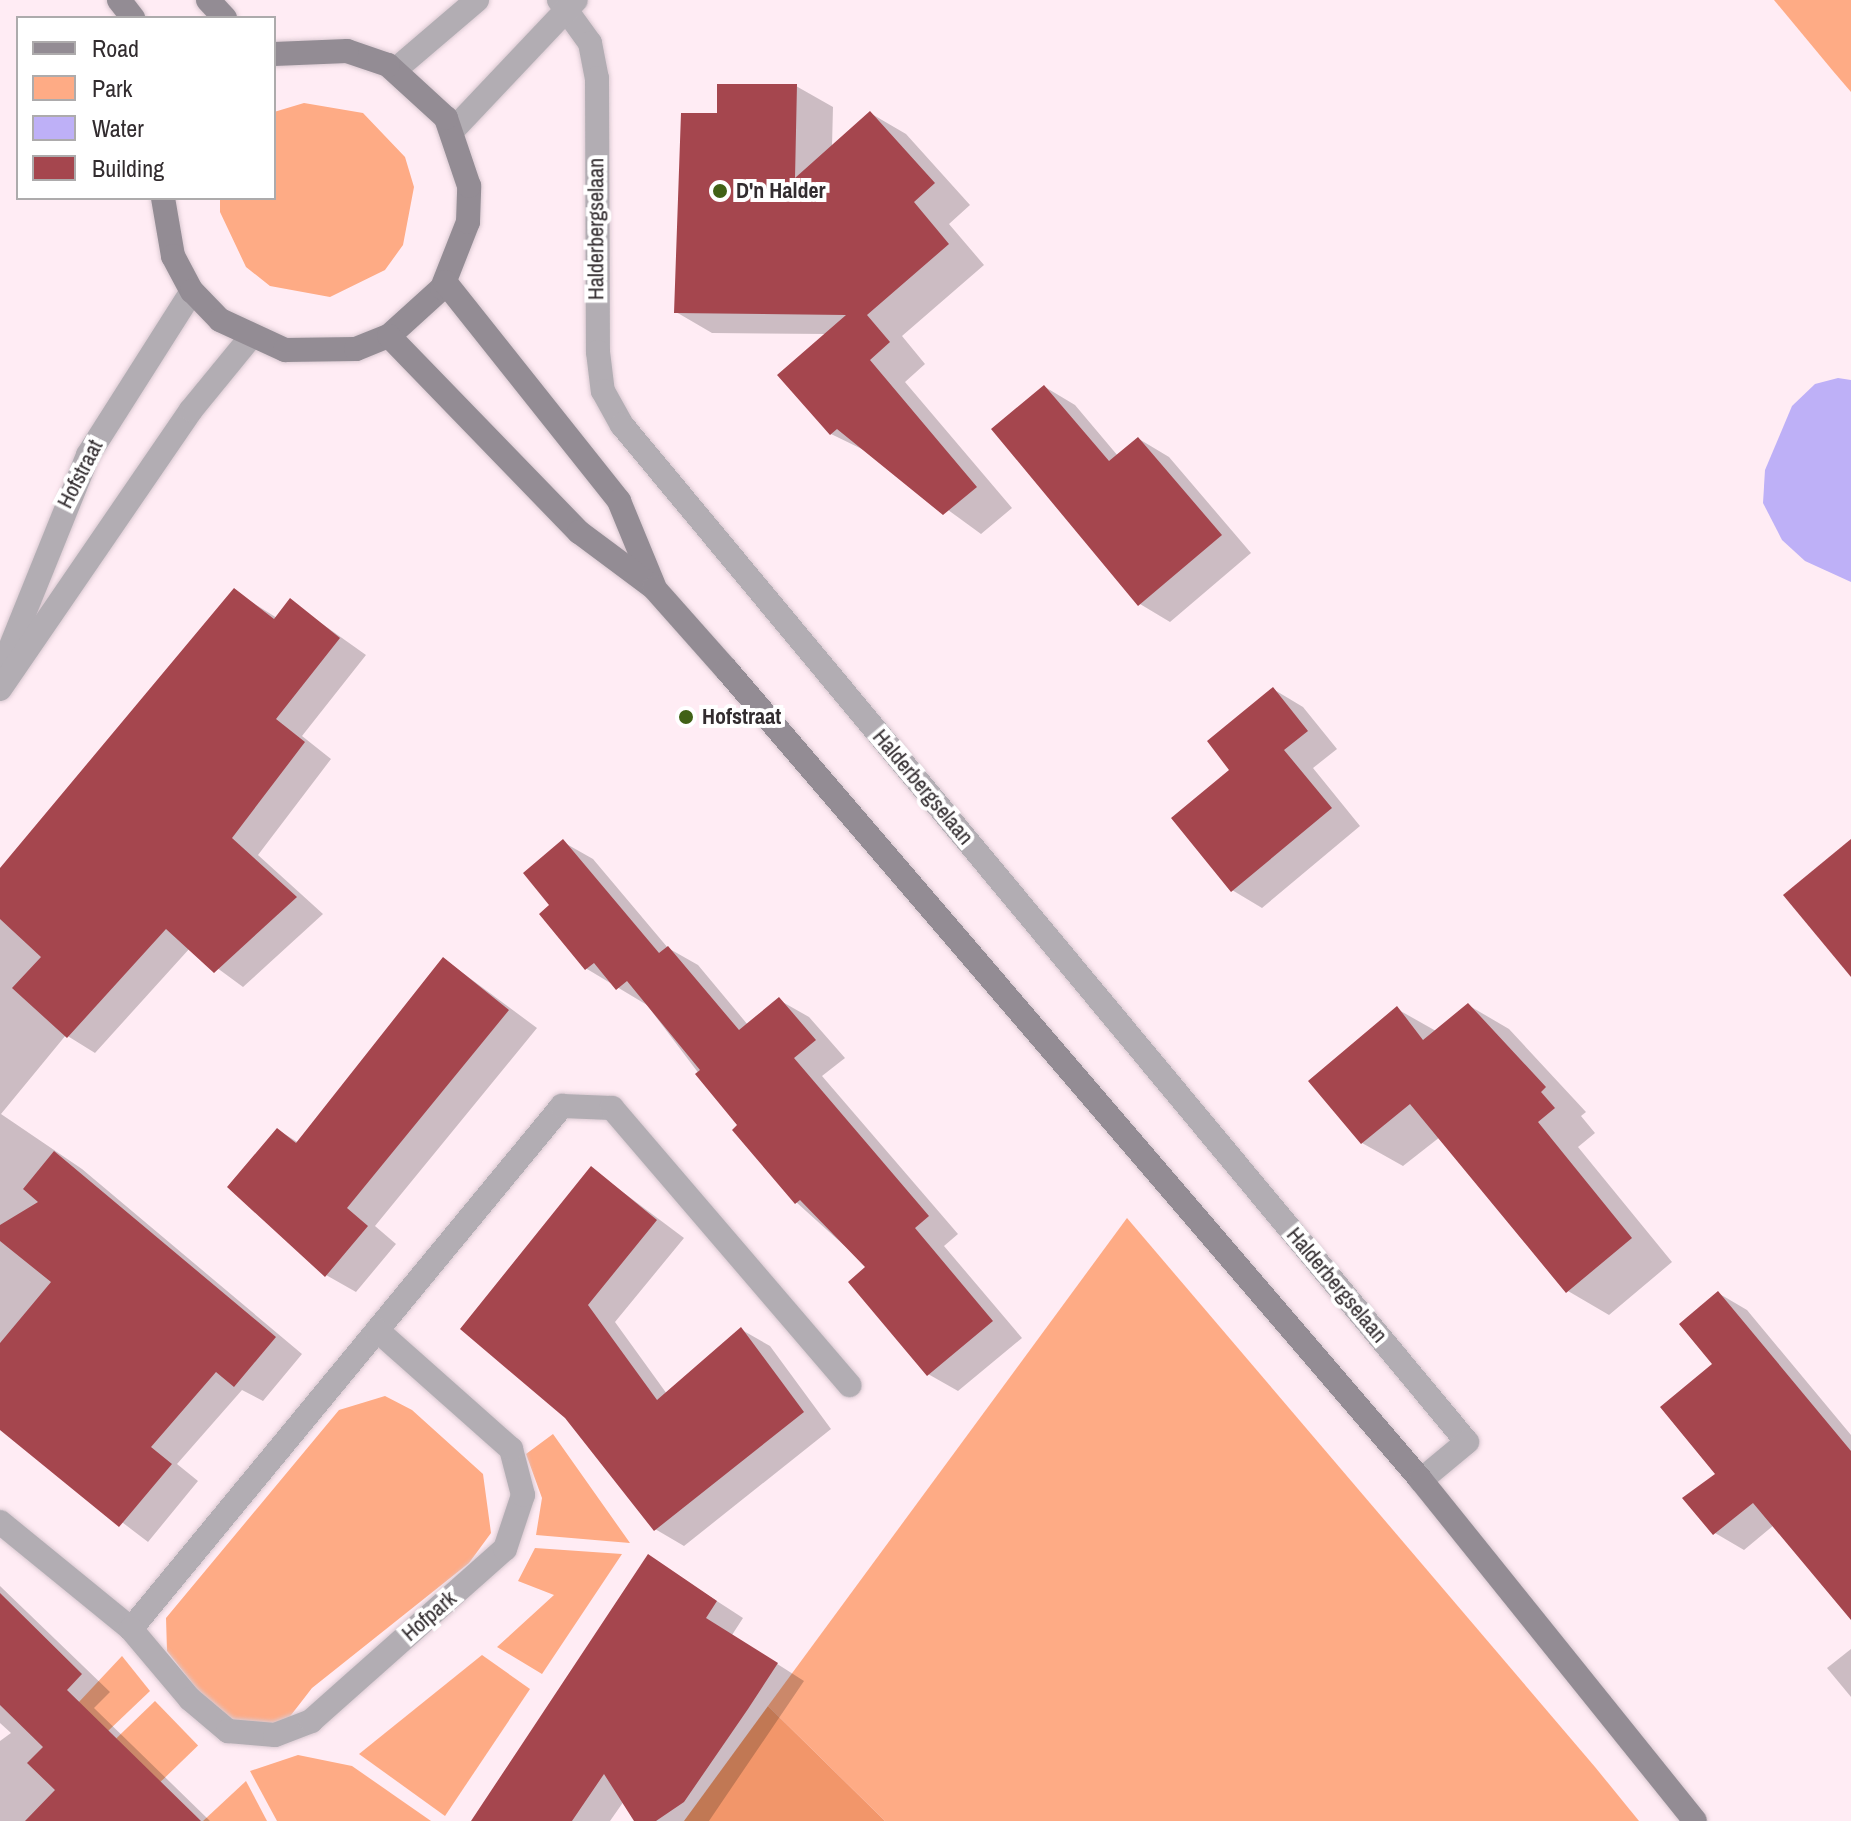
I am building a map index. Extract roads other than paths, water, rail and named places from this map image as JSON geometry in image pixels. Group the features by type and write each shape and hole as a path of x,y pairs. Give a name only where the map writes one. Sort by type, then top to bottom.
{"main road":[{"path":"119,0 131,16"},
{"path":"208,0 223,16"},
{"path":"163,200 173,256 192,291 250,338 321,354 389,336 445,282 468,222 469,186 452,131 423,91 395,70 347,51 276,54"},
{"path":"445,282 619,501 654,588"},
{"path":"389,336 579,532 654,588 1421,1480 1695,1821"}],"street":[{"path":"395,70 477,0"},
{"path":"452,131 567,4"},
{"name":"Halderbergselaan","path":"567,4 590,43 597,78 598,352 603,391 622,425 1467,1442 1421,1480"},
{"name":"Hofstraat","path":"0,673 88,455 192,291"},
{"path":"0,689 191,410 250,338"},
{"path":"131,1629 562,1106 612,1108 849,1385"},
{"name":"Hofpark","path":"0,1522 131,1629 190,1699 228,1731 275,1735 311,1721 505,1549 523,1495 511,1449 377,1330"}],"water":[{"path":"1838,378 1851,380 1851,582 1805,561 1782,540 1763,503 1765,470 1792,406 1815,384"}],"place":[{"name":"D'n Halder","path":"720,191"},
{"name":"Hofstraat","path":"686,717"}]}
